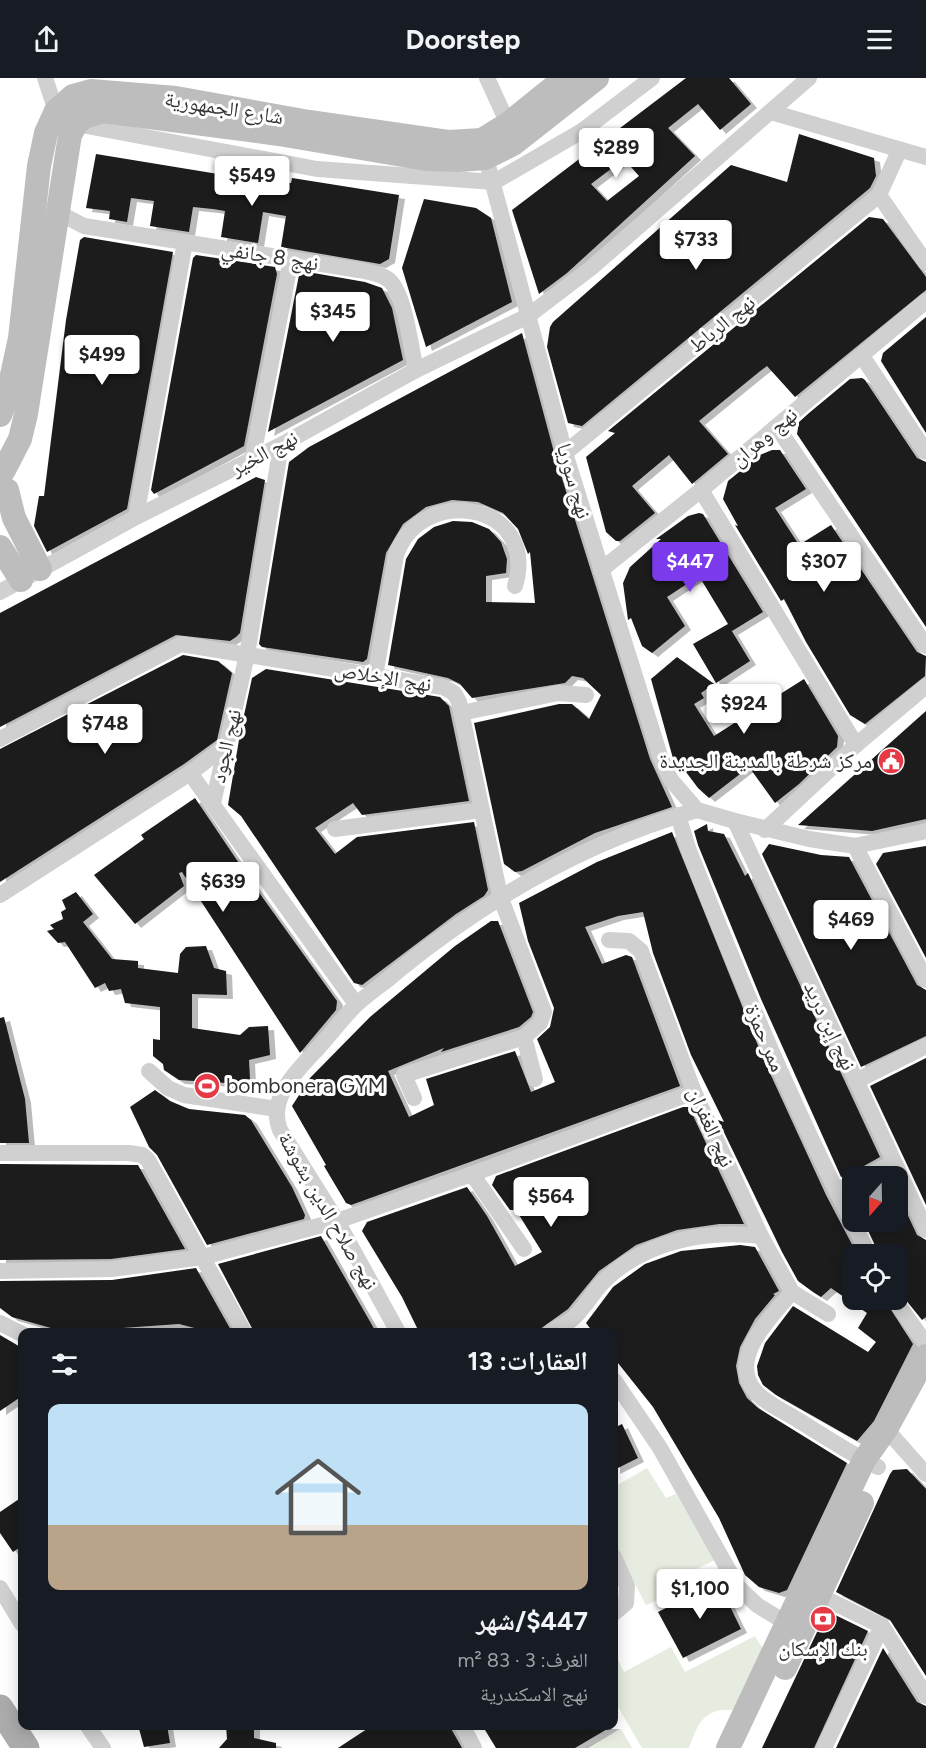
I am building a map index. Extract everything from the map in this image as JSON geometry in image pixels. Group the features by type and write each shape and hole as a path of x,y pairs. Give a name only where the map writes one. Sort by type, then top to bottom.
{"main road":[{"path":"0,1686 18,1714"},
{"path":"0,1708 26,1748"},
{"path":"30,1730 43,1748"}],"street":[{"path":"0,415 14,372 39,166 46,133 56,111 45,78"},
{"path":"487,78 508,124"},
{"path":"484,149 508,124 565,78"},
{"path":"31,574 3,483 20,439 26,414 59,213 67,147 75,124 90,114 103,111 279,134 426,159 513,144 597,78"},
{"path":"75,124 317,169 494,182 582,130 652,78"},
{"name":"نهج الخير","path":"0,592 136,517 281,445 416,370 528,316 591,268 809,78"},
{"name":"شارع الجمهورية","path":"56,111 73,96 91,91 176,98 309,122 484,149"},
{"path":"771,112 926,157"},
{"name":"نهج سوريا","path":"484,149 565,453 660,756 671,780 697,810"},
{"path":"899,151 879,195 926,263"},
{"name":"نهج الرباط","path":"565,453 879,195"},
{"name":"نهج 8 جانفي","path":"59,213 84,226 359,270 385,277 391,282 398,296 416,370"},
{"path":"136,517 185,242"},
{"path":"252,460 291,260"},
{"name":"نهج وهران","path":"601,570 701,490 926,301"},
{"path":"862,356 926,452"},
{"path":"777,427 926,646"},
{"name":"نهج الجود","path":"281,445 247,655 213,804 356,1005"},
{"path":"701,490 856,745"},
{"path":"375,676 396,555 400,543 419,523 449,510 469,510 488,515 504,528 516,544 520,561 515,586"},
{"path":"0,547 31,574"},
{"name":"نهج الإخلاص","path":"0,739 174,646 195,645 447,688 456,696 461,713 500,896 544,1007 540,1023 524,1037"},
{"path":"765,830 856,745 926,686"},
{"path":"461,713 558,693 586,695"},
{"path":"0,895 190,773 227,745"},
{"path":"190,773 213,804"},
{"path":"335,829 482,810"},
{"path":"697,810 765,830 855,846 926,831"},
{"name":"نهج صلاح الدين بشوشة","path":"396,1328 337,1221 276,1120 277,1109 289,1081 356,1005 436,940 500,896 585,852 678,815 697,810"},
{"name":"ممر حمزة","path":"678,815 688,849 766,1043 864,1244"},
{"name":"نهج إبن دريد","path":"735,821 926,1230"},
{"path":"855,846 926,980"},
{"name":"نهج الغفران","path":"609,940 629,941 641,951 694,1092 761,1236 792,1292 828,1314"},
{"path":"414,1098 404,1075 425,1066 524,1037 535,1079"},
{"path":"856,1081 926,1046"},
{"path":"149,1071 168,1088 184,1095 277,1109"},
{"path":"0,1271 112,1269 203,1257 337,1221 694,1092"},
{"path":"0,1153 142,1155 151,1164 242,1328"},
{"path":"886,1166 894,1162"},
{"path":"472,1174 524,1249"},
{"path":"836,1191 842,1188"},
{"path":"574,1326 606,1279 650,1250 693,1238 731,1234 761,1236"},
{"path":"792,1292 752,1343 747,1363 749,1380 760,1396 871,1463"},
{"path":"902,1310 926,1344"},
{"path":"0,1323 18,1332"},
{"path":"728,1748 795,1628 820,1596 884,1432 926,1356"},
{"path":"618,1386 660,1448 738,1587 753,1602 795,1628"},
{"path":"884,1432 926,1474"},
{"path":"746,1748 795,1628 871,1463"},
{"path":"618,1568 627,1592 626,1603 618,1610"},
{"path":"0,1588 18,1617"},
{"path":"820,1596 882,1626 926,1695"},
{"path":"824,1748 882,1626"},
{"path":"90,1730 103,1748"},
{"path":"465,1730 474,1748"}],"shaded area":[{"path":"647,1468 666,1498 676,1494 715,1560 696,1569 703,1582 646,1605 618,1552 618,1485"},
{"path":"755,1636 765,1652 735,1710 716,1711 704,1718 689,1748 642,1748 618,1707 618,1660 624,1672 671,1647 685,1672"},
{"path":"621,1729 632,1748 585,1748"}],"building":[{"path":"686,78 729,78 751,104 720,130 698,104 668,128 695,156 567,273 539,294 512,210","holes":["624,159 639,176 607,201 591,184"]},
{"path":"799,134 874,158 876,176 870,188 582,426 568,423 547,347 553,322 731,165 787,182"},
{"path":"96,154 218,174 291,183 292,178 399,195 389,259 380,264 281,247 286,216 263,212 258,243 221,237 225,211 213,209 193,207 189,232 150,226 154,201 131,198 127,222 109,219 110,211 86,208"},
{"path":"424,199 476,208 491,218 512,302 426,347 402,268"},
{"path":"869,217 883,219 926,277 926,290 795,397 767,366 759,372 699,421 728,454 692,484 669,455 632,486 655,513 620,541 616,541 606,532 586,457 615,433 608,431"},
{"path":"84,237 173,252 127,509 47,552 34,526 39,496 44,496 66,320 80,240"},
{"path":"196,255 275,267 277,274 244,446 154,494 151,490 193,258"},
{"path":"302,271 365,282 382,288 392,308 403,360 268,432 299,275"},
{"path":"926,317 926,433 881,361 883,353"},
{"path":"522,333 555,456 650,759 672,807 595,833 522,871 515,872 504,864 474,723 559,704 572,704 589,719 601,695 583,678 572,676 565,683 472,698 460,684 448,678 388,665 406,559 418,539 434,527 453,521 472,522 489,529 501,542 507,559 506,573 486,576 486,602 535,603 530,552 528,554 518,529 503,513 478,502 452,500 426,507 403,524 386,553 367,659 363,662 262,647 259,644 289,462 309,447"},
{"path":"862,378 917,458 926,462 926,627 797,434 799,422 809,413 850,379"},
{"path":"772,450 780,450 806,489 775,508 799,545 831,525 917,652 926,656 925,676 865,724 850,715 806,642 784,599 781,601 735,525 738,526 723,499 728,481 760,455"},
{"path":"256,477 265,480 240,633 236,637 230,641 176,635 0,727 0,613"},
{"path":"703,514 763,612 732,631 730,628 750,661 716,683 693,644 728,624 699,576 667,597 685,626 652,653 642,646 631,618 628,620 623,583 630,567 661,539 656,539 688,516"},
{"path":"183,655 218,661 232,673 217,740 184,764 0,882 0,749"},
{"path":"677,657 714,684 701,693 704,698 694,704 714,736 804,679 838,736 837,747 799,784 775,803 749,767 709,798 698,788 677,760 674,762 651,679"},
{"path":"266,669 440,697 449,706 469,801 362,815 353,803 315,828 335,854 357,837 474,822 488,890 484,896 456,914 362,985 354,983 241,816 228,805 252,678"},
{"name":"مركز شرطة بالمدينة الجديدة","path":"926,711 926,819 872,831 798,825"},
{"path":"195,798 255,887 337,1001 336,1010 300,1053 182,872 179,873 184,886 135,924 94,875 144,839 141,835"},
{"path":"707,824 708,831 724,834 745,876 748,873 880,1157 864,1166 842,1166 842,1177 761,999 694,831"},
{"path":"672,832 763,1058 842,1225 842,1232 845,1232 852,1244 842,1244 842,1296 831,1288 821,1297 813,1292 798,1281 782,1252 718,1120 724,1122 691,1055 653,953 643,912 618,916 585,927 602,964 626,955 632,957 680,1086 351,1205 346,1203 324,1166 326,1165 292,1106 310,1078 370,1017 455,946 491,921 498,921 533,1012 531,1017 519,1027 441,1052 444,1048 388,1071 409,1117 434,1105 426,1079 515,1051 531,1092 555,1082 537,1039 550,1027 554,1008 528,941 519,903 597,862"},
{"path":"769,844 821,855 849,857 917,985 926,990 926,1036 861,1067 762,854"},
{"path":"926,846 926,958 876,864 883,853"},
{"path":"76,892 93,914 83,922 112,959 138,961 138,968 178,973 180,954 186,947 206,946 214,968 226,971 227,995 192,994 192,1028 240,1035 249,1027 268,1026 270,1055 249,1060 250,1079 242,1080 240,1088 227,1087 226,1083 179,1080 164,1070 163,1064 153,1056 153,1039 160,1040 160,1007 125,1003 121,989 109,991 105,983 95,988 65,942 58,943 47,931 54,929 50,925 63,919 61,912 66,909 62,900"},
{"path":"4,1017 25,1099 29,1143 0,1143 0,1018"},
{"path":"926,1058 926,1205 908,1166 870,1086"},
{"path":"155,1090 170,1101 189,1109 245,1115 251,1120 292,1187 305,1215 304,1219 207,1245 157,1155 149,1147 130,1107"},
{"path":"683,1107 689,1107 744,1224 719,1224 677,1230 636,1245 599,1271 568,1309 542,1328 417,1328 402,1297 362,1231 367,1222 467,1187 487,1216 515,1266 542,1252 516,1210 510,1210 492,1185 496,1176"},
{"path":"0,1164 138,1165 185,1249 111,1259 0,1260"},
{"path":"908,1216 917,1235 926,1240 926,1317 922,1320 908,1303 908,1244 874,1244 869,1232 908,1232"},
{"path":"321,1236 374,1328 252,1328 218,1264"},
{"path":"740,1245 755,1247 779,1291 773,1294 775,1295 755,1319 740,1347 736,1366 739,1383 747,1398 758,1408 847,1463 787,1590 779,1593 759,1587 745,1575 719,1518 653,1407 618,1363 618,1328 590,1328 586,1323 613,1287 645,1264 681,1251"},
{"path":"196,1268 230,1328 194,1328 179,1324 122,1328 51,1328 12,1317 0,1308 0,1281 112,1280"},
{"path":"793,1306 868,1352 876,1342 858,1328 867,1313 863,1310 891,1310 913,1344 874,1421 857,1441 776,1395 763,1385 757,1366 765,1343"},
{"path":"0,1335 18,1346 18,1399 0,1411"},
{"path":"622,1424 638,1458 618,1468 618,1426"},
{"path":"907,1469 926,1489 926,1676 890,1620 836,1592 890,1474 893,1470"},
{"path":"18,1500 18,1549 13,1552 0,1533 0,1512"},
{"path":"718,1582 741,1629 683,1658 658,1612"},
{"path":"827,1611 868,1631 814,1748 762,1748"},
{"path":"883,1648 917,1702 926,1706 926,1748 836,1748"},
{"path":"139,1730 168,1730 170,1743 144,1747"},
{"path":"226,1730 254,1730 254,1738 276,1743 276,1748 219,1748 227,1739"},
{"path":"365,1730 452,1730 462,1748 338,1748"},
{"path":"485,1730 606,1730 575,1748 496,1748"}],"place":[{"name":"مركز شرطة بالمدينة الجديدة","path":"891,761"},
{"name":"bombonera GYM","path":"207,1086"},
{"name":"بنك الإسكان","path":"823,1619"}]}
